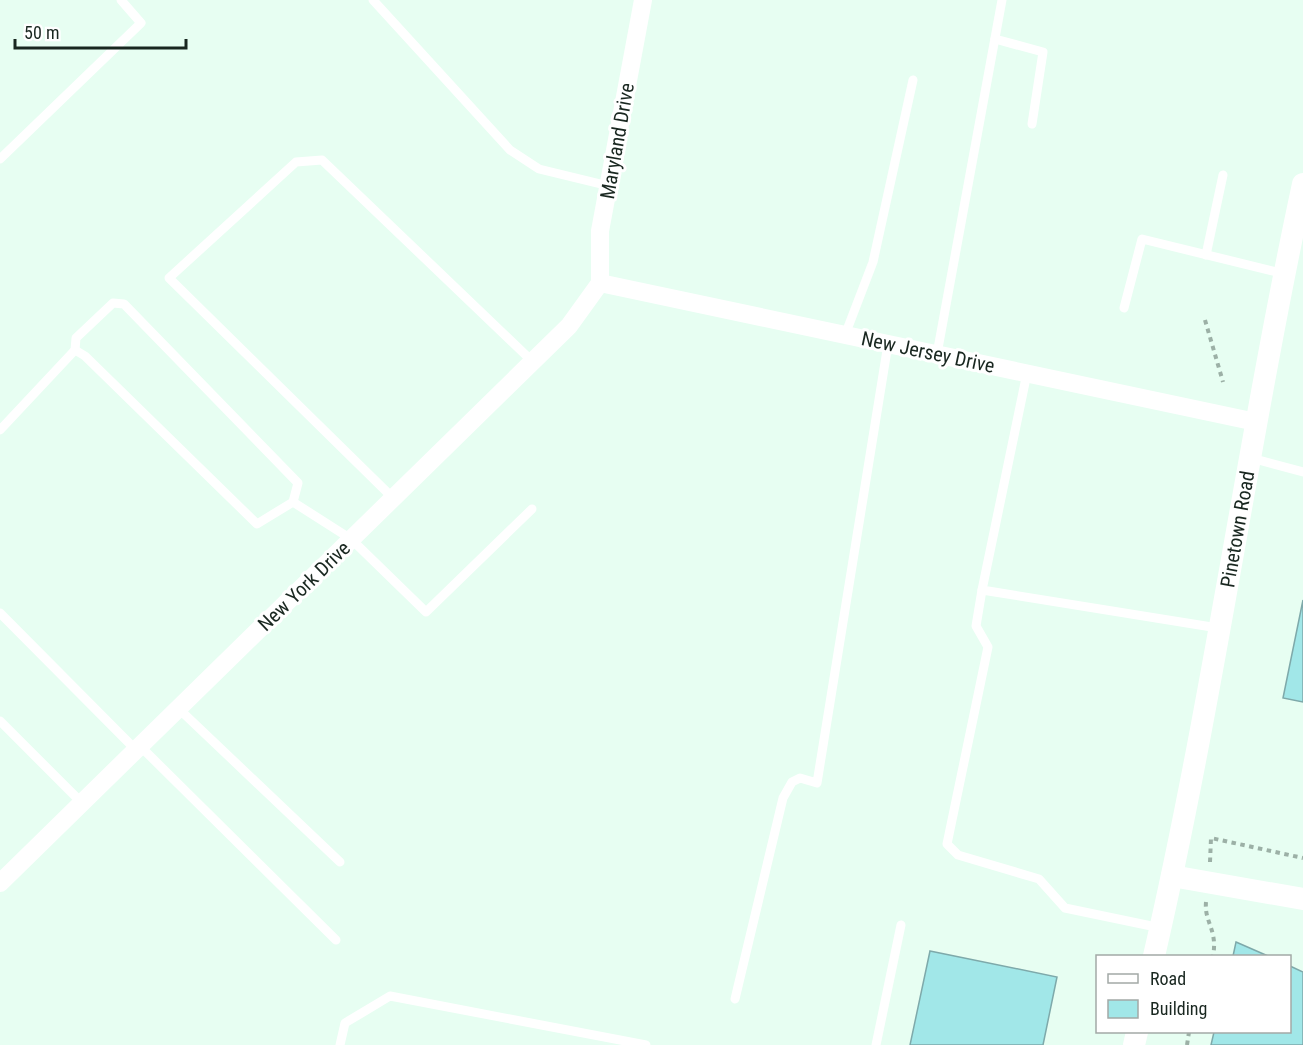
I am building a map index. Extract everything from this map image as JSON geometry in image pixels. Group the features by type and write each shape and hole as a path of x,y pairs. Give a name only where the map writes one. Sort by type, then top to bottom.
{"street":[{"name":"Maryland Drive","path":"600,283 600,231 643,0"},
{"name":"Pinetown Road","path":"1154,955 1172,876 1249,457 1303,184"},
{"name":"New Jersey Drive","path":"600,283 1256,422"},
{"name":"New York Drive","path":"0,883 569,326 600,283"},
{"path":"1172,876 1303,899"}],"lane":[{"path":"0,159 141,23 121,0"},
{"path":"373,0 510,150 539,169 609,186"},
{"path":"937,354 1002,0"},
{"path":"995,39 1043,52 1032,124"},
{"path":"845,335 873,262 913,80"},
{"path":"393,498 169,278 296,162 322,160 533,362"},
{"path":"1206,255 1223,175"},
{"path":"1124,308 1142,239 1285,274"},
{"path":"0,430 75,350 76,338 113,303 124,304 298,483 293,502 257,524 85,356 75,350"},
{"path":"735,999 783,798 792,782 800,778 817,783 888,344"},
{"path":"1027,374 982,590 976,626 988,647 947,844 958,855 1039,879 1065,908 1161,928"},
{"path":"1249,457 1303,472"},
{"path":"293,502 351,539 426,612 532,509"},
{"path":"982,590 1218,628"},
{"path":"0,613 336,940"},
{"path":"179,709 340,862"},
{"path":"0,721 82,803"},
{"path":"876,1045 901,925"},
{"path":"340,1045 345,1023 390,996 646,1045"}],"path":[{"path":"1205,320 1223,382"},
{"path":"1211,838 1303,858"},
{"path":"1208,882 1205,911 1214,930 1213,955"}],"building":[{"path":"1303,600 1303,702 1283,698"},
{"path":"1236,942 1266,955 1233,955"},
{"path":"930,951 1057,977 1043,1045 910,1045"},
{"path":"1291,966 1303,972 1303,1045 1211,1045 1214,1033 1291,1033"}]}
